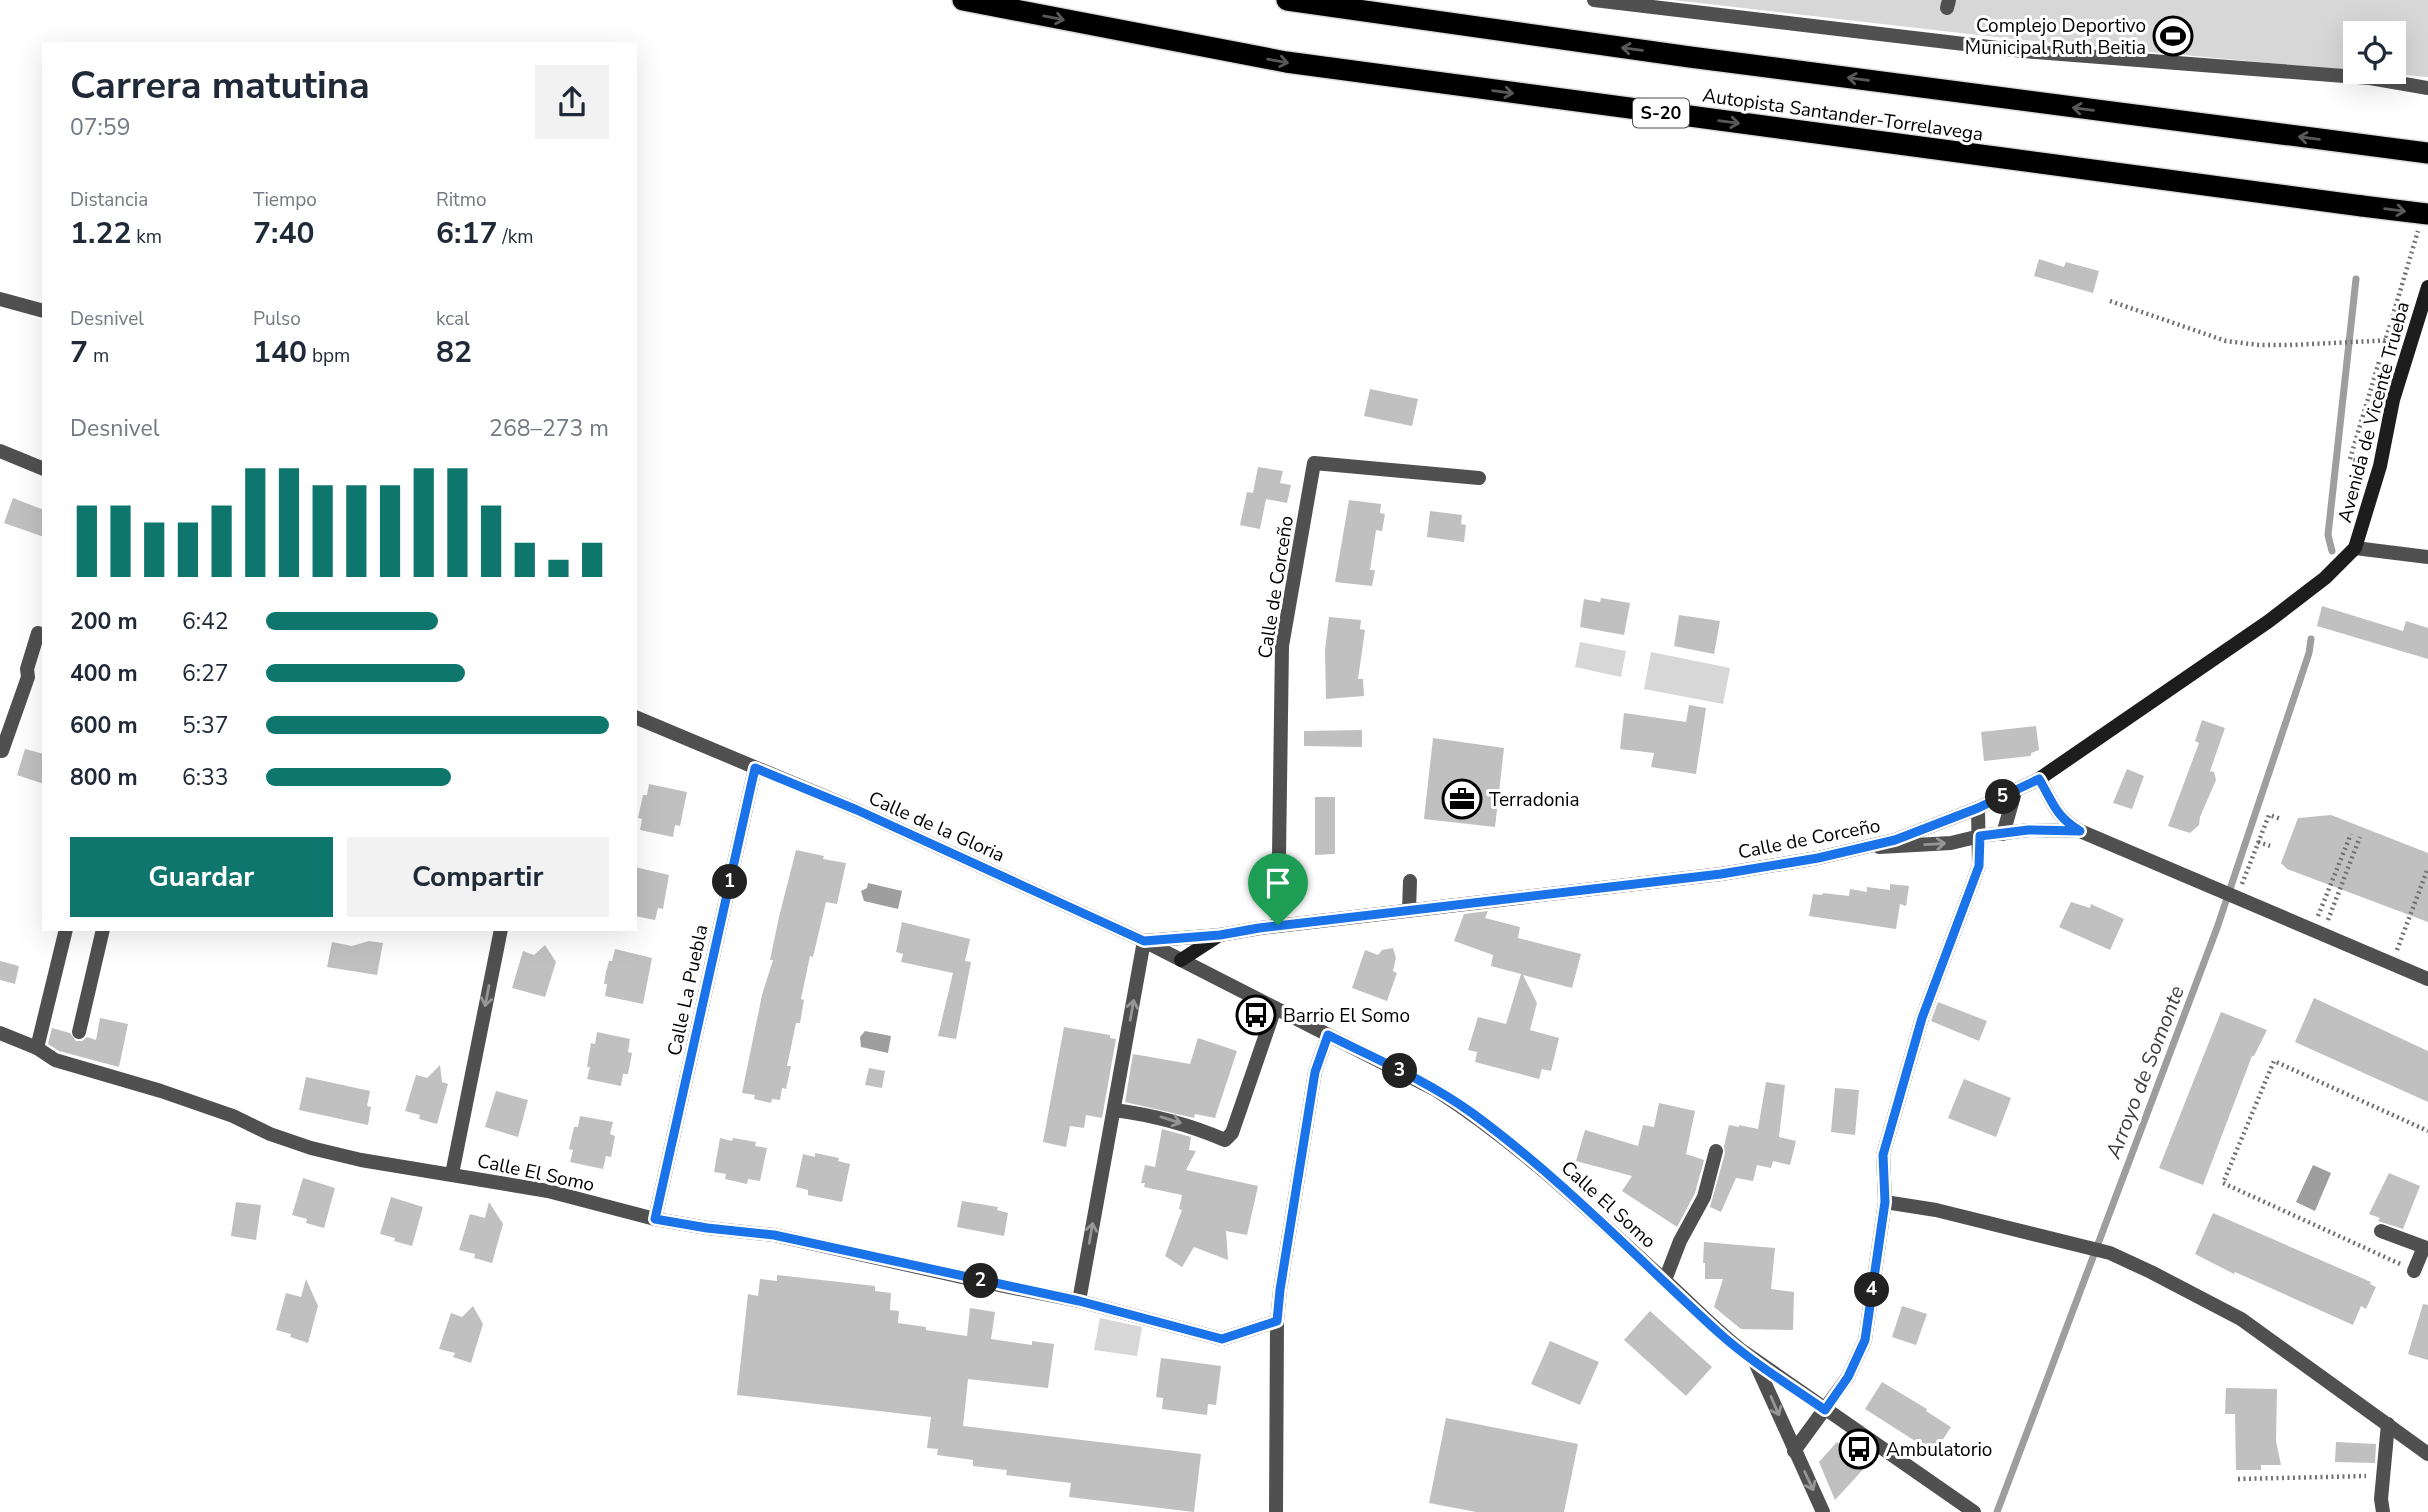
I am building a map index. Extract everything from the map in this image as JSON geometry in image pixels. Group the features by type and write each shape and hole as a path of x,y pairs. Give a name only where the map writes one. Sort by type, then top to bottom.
{"highway":[{"name":"Autopista Santander-Torrelavega","path":"963,0 1286,62 2362,206 2424,219"},
{"name":"Autopista Santander-Torrelavega","path":"1287,0 1703,59 2428,153"}],"main road":[{"name":"Avenida de Vicente Trueba","path":"2355,548 2381,466 2393,400 2428,287"},
{"name":"Calle de Corceño","path":"1144,941 1220,935 1278,925 1721,874 1867,848 1895,840 1978,808 2039,779 2269,621 2325,578 2355,548"},
{"name":"Calle de Corceño","path":"1181,960 1220,935"}],"street":[{"path":"1594,0 2023,51 2370,78 2428,88"},
{"path":"0,299 42,310"},
{"path":"0,451 42,469"},
{"name":"Calle de Corceño","path":"1278,925 1282,646 1314,463 1479,478"},
{"path":"2355,548 2428,556"},
{"path":"2,751 28,677 27,669 38,633"},
{"path":"28,677 42,681"},
{"name":"Calle de la Gloria","path":"637,719 869,816 1181,960"},
{"name":"Calle La Puebla","path":"655,1219 755,768"},
{"path":"2039,779 2059,815 2080,831 2428,979"},
{"path":"2003,834 2015,792"},
{"path":"1794,1451 1848,1377 1865,1340 1885,1202 1883,1155 1922,1018 1979,866 1978,808"},
{"path":"1867,848 1951,843 2028,830 2080,831"},
{"path":"1409,910 1410,881"},
{"path":"37,1048 66,931"},
{"path":"79,1032 103,931"},
{"path":"452,1174 501,931"},
{"path":"1079,1301 1144,941"},
{"name":"Calle El Somo","path":"1181,960 1436,1090 1472,1114 1536,1164 1665,1280 1719,1333 1756,1362 1974,1512"},
{"path":"1114,1110 1155,1115 1225,1140 1232,1133 1275,1009"},
{"name":"Calle El Somo","path":"0,1033 37,1048 55,1060 161,1091 233,1116 270,1134 311,1148 361,1160 548,1191 655,1219 774,1235 1079,1301 1222,1339 1277,1321"},
{"path":"1276,1512 1277,1321 1280,1290 1315,1072 1328,1035"},
{"name":"Calle El Somo","path":"1665,1280 1680,1241 1704,1197 1716,1151"},
{"path":"1885,1202 1936,1210 2110,1253 2151,1272 2241,1319 2428,1454"},
{"path":"2381,1231 2424,1247 2414,1271"},
{"path":"1756,1362 1823,1512"},
{"path":"2383,1512 2382,1476 2388,1424"}],"path":[{"path":"2381,466 2350,459 2424,219"},
{"path":"2110,301 2226,341 2259,345 2385,342 2413,337"},
{"path":"2237,897 2269,814 2281,819"},
{"path":"2318,932 2351,834"},
{"path":"2318,932 2360,837"},
{"path":"2258,842 2270,846"},
{"path":"2392,964 2428,868"},
{"path":"2414,1271 2223,1183 2274,1061 2428,1131"},
{"path":"2238,1479 2382,1476"}],"shaded area":[{"name":"Complejo Deportivo Municipal Ruth Beitia","path":"1673,0 2428,0 2428,77 2406,75 2406,21 2343,21 2343,70 2013,39"},
{"path":"1580,642 1626,651 1621,677 1575,667"},
{"path":"1651,652 1730,668 1723,704 1644,689"},
{"path":"868,883 902,891 898,909 864,901 861,891 867,888"},
{"path":"865,1031 891,1036 888,1053 861,1047 860,1037"},
{"path":"2313,1165 2331,1173 2315,1211 2296,1202"},
{"path":"1100,1318 1142,1327 1137,1356 1094,1350"}],"building":[{"path":"2039,259 2064,267 2066,262 2099,271 2093,293 2034,276"},
{"path":"1370,389 1418,399 1412,426 1364,416"},
{"path":"1258,467 1283,471 1280,483 1291,485 1287,503 1266,499 1260,529 1240,525 1247,492 1253,493"},
{"path":"13,498 42,509 42,536 4,523"},
{"path":"1349,500 1381,504 1380,513 1385,514 1382,531 1376,530 1370,570 1375,570 1372,586 1335,582"},
{"path":"1430,511 1462,515 1461,524 1466,525 1464,542 1427,537"},
{"path":"1601,598 1630,603 1624,635 1580,627 1584,599 1600,602"},
{"path":"2322,606 2403,631 2406,621 2428,628 2428,659 2317,626"},
{"path":"1679,615 1720,621 1714,654 1674,646"},
{"path":"1329,617 1361,620 1360,629 1365,630 1358,679 1363,679 1364,696 1326,699 1325,650"},
{"path":"1689,705 1706,708 1696,774 1651,767 1654,753 1620,749 1624,713 1686,722"},
{"path":"2202,720 2225,728 2210,771 2214,772 2216,780 2199,825 2190,833 2168,826 2199,743 2195,741"},
{"path":"2036,726 2039,750 2031,753 2031,756 1984,761 1981,732"},
{"path":"1362,730 1362,747 1304,746 1304,731"},
{"name":"Terradonia","path":"1433,738 1504,748 1495,827 1424,819"},
{"path":"25,749 42,753 42,783 17,775"},
{"path":"2127,769 2144,776 2132,809 2113,803"},
{"path":"649,784 687,792 680,826 675,825 673,837 640,830 642,819 638,818 643,795 647,795"},
{"path":"1315,797 1335,797 1335,854 1315,855"},
{"path":"2331,815 2428,853 2428,922 2287,869 2281,863 2298,818"},
{"path":"796,850 846,863 837,904 826,902 813,957 810,956 801,999 804,1000 800,1023 796,1023 787,1066 791,1066 786,1089 782,1088 780,1100 772,1099 771,1103 754,1099 755,1095 742,1093"},
{"path":"637,867 669,875 663,909 658,908 655,920 637,916"},
{"path":"1890,884 1909,886 1906,906 1900,904 1896,929 1809,916 1813,894 1849,896 1850,889 1867,892 1867,887 1890,890"},
{"path":"2071,902 2090,908 2091,904 2124,919 2110,950 2059,927"},
{"path":"1488,911 1485,918 1520,927 1518,938 1581,954 1572,988 1523,975 1537,1003 1530,1030 1559,1038 1551,1071 1542,1069 1539,1079 1475,1062 1477,1052 1468,1050 1478,1017 1506,1024 1521,974 1491,966 1493,955 1454,941 1464,914"},
{"path":"902,922 970,939 965,961 971,962 956,1039 938,1036 953,973 901,962 903,954 896,952"},
{"path":"369,941 383,943 377,975 327,967 332,942 352,946"},
{"path":"545,945 556,962 545,997 512,988 523,951 534,955"},
{"path":"1393,948 1396,958 1393,971 1397,973 1387,1001 1352,988 1365,950 1378,955 1382,950"},
{"path":"615,949 652,958 643,1004 605,996 606,972"},
{"path":"0,961 19,966 15,984 0,980"},
{"path":"2314,998 2428,1051 2428,1102 2295,1042"},
{"path":"1938,1002 1987,1021 1979,1041 1931,1021"},
{"path":"2221,1012 2267,1030 2252,1056 2203,1185 2159,1168"},
{"path":"100,1018 128,1024 119,1067 59,1051 48,1044 52,1028 70,1033 76,1041 87,1037 96,1040"},
{"path":"1064,1027 1110,1035 1110,1038 1116,1039 1102,1118 1086,1115 1084,1128 1070,1126 1066,1147 1043,1142"},
{"path":"597,1032 630,1039 628,1052 632,1053 628,1074 623,1074 621,1086 587,1079 591,1043 595,1044"},
{"path":"1198,1038 1237,1051 1215,1118 1195,1114 1194,1118 1125,1102 1133,1054 1190,1064"},
{"path":"440,1065 442,1082 448,1084 437,1124 419,1119 420,1115 405,1111 416,1075 427,1078"},
{"path":"869,1068 885,1071 882,1088 865,1085"},
{"path":"306,1077 370,1091 367,1106 371,1107 368,1125 299,1110"},
{"path":"1964,1079 2011,1098 1996,1137 1948,1118"},
{"path":"1766,1082 1785,1085 1779,1137 1796,1141 1790,1165 1773,1161 1771,1168 1757,1165 1753,1181 1736,1178 1721,1212 1710,1207 1725,1153 1729,1125 1758,1129"},
{"path":"1835,1088 1859,1090 1855,1135 1831,1132"},
{"path":"496,1091 528,1100 518,1137 485,1127"},
{"path":"1659,1103 1695,1111 1686,1154 1704,1160 1695,1193 1677,1227 1622,1191 1632,1176 1576,1161 1585,1130 1638,1146 1643,1125 1654,1127"},
{"path":"580,1116 613,1122 610,1134 615,1136 611,1157 606,1156 603,1169 570,1162 573,1150 569,1149 574,1127 578,1127"},
{"path":"1162,1129 1191,1137 1189,1150 1196,1151 1186,1170 1258,1186 1247,1235 1226,1231 1228,1260 1194,1247 1182,1267 1165,1256 1182,1210 1179,1209 1182,1195 1144,1187 1145,1183 1141,1183 1145,1165 1155,1167"},
{"path":"720,1138 756,1142 755,1146 767,1148 760,1181 748,1179 747,1184 725,1179 726,1174 714,1172"},
{"path":"815,1153 839,1158 838,1161 850,1164 842,1202 808,1195 808,1190 796,1187 803,1154 815,1157"},
{"path":"2389,1173 2420,1186 2403,1229 2378,1221 2380,1218 2369,1214"},
{"path":"303,1178 335,1188 324,1228 306,1223 307,1219 292,1215"},
{"path":"391,1197 423,1207 412,1246 380,1234"},
{"path":"962,1201 998,1207 997,1210 1008,1213 1004,1236 957,1227"},
{"path":"236,1202 261,1205 256,1240 231,1236"},
{"path":"489,1202 503,1224 492,1263 474,1258 475,1254 459,1250 470,1214 485,1218"},
{"path":"2213,1213 2371,1282 2370,1284 2376,1287 2366,1309 2361,1306 2353,1325 2235,1272 2234,1274 2195,1254"},
{"path":"1704,1242 1775,1248 1771,1289 1794,1292 1793,1330 1741,1329 1714,1307 1723,1279 1705,1279"},
{"path":"777,1275 875,1286 875,1291 891,1293 890,1310 899,1311 898,1323 926,1327 926,1330 967,1336 970,1308 995,1312 991,1339 1032,1345 1032,1341 1054,1344 1048,1388 968,1379 963,1426 1201,1454 1194,1512 1069,1497 1071,1483 1006,1475 1007,1470 973,1466 973,1460 937,1455 938,1449 927,1448 931,1417 737,1395 748,1294 758,1296 760,1279 777,1281"},
{"path":"306,1279 318,1306 308,1343 276,1330 286,1293 301,1297"},
{"path":"2423,1304 2428,1305 2428,1360 2408,1354"},
{"path":"473,1306 483,1324 471,1363 453,1357 455,1353 439,1349 451,1313 462,1317"},
{"path":"1902,1306 1927,1314 1916,1345 1892,1337"},
{"path":"1650,1311 1712,1367 1686,1396 1624,1340"},
{"path":"1550,1341 1599,1362 1580,1405 1531,1384"},
{"path":"1161,1358 1221,1366 1216,1405 1208,1404 1207,1415 1162,1409 1163,1398 1156,1397"},
{"path":"1882,1382 1951,1427 1934,1453 1865,1409"},
{"path":"2226,1388 2277,1389 2276,1441 2281,1465 2261,1465 2261,1470 2236,1470 2235,1414 2225,1414"},
{"path":"1446,1418 1578,1444 1564,1512 1476,1512 1429,1503"},
{"path":"1837,1442 1868,1464 1835,1500 1819,1462"},
{"path":"2336,1442 2376,1444 2375,1463 2335,1462"}],"waterway":[{"path":"2332,551 2328,535 2356,279"},
{"name":"Arroyo de Somonte","path":"1997,1512 2217,928 2309,653 2311,639"}],"place":[{"name":"Complejo Deportivo Municipal Ruth Beitia","path":"2173,36"},
{"name":"Terradonia","path":"1462,799"},
{"name":"Barrio El Somo","path":"1256,1015"},
{"name":"Ambulatorio","path":"1859,1449"}],"route":[{"path":"755,768 857,810 1144,941 1220,935 1278,925 1721,874 1818,858 1895,840 1978,808 2039,779 2053,807 2065,822 2080,831 2028,830 1980,836 1979,866 1922,1018 1883,1155 1885,1202 1865,1340 1848,1377 1825,1410 1719,1333 1665,1280 1536,1164 1472,1114 1436,1090 1328,1035 1315,1072 1277,1321 1222,1339 1079,1301 774,1235 655,1219 755,768"}]}
